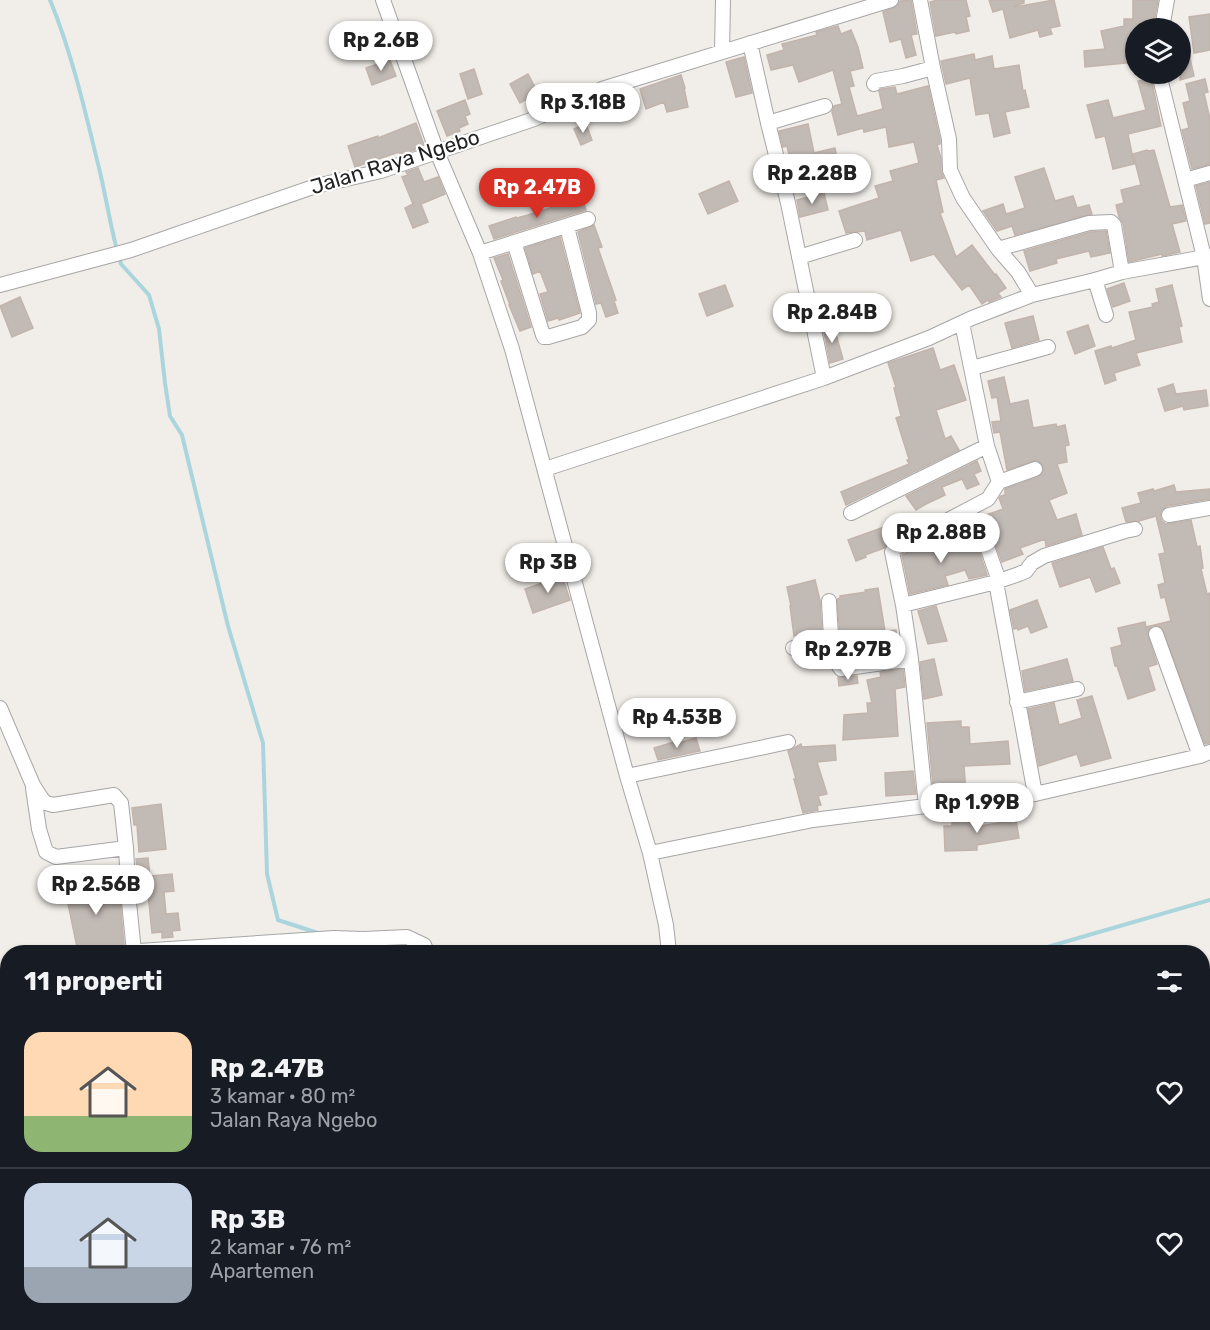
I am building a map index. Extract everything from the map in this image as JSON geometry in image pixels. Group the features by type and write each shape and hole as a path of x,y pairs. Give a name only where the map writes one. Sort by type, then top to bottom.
{"street":[{"path":"383,0 437,152 480,253 513,349 627,776 650,853 668,945"},
{"path":"722,52 723,0"},
{"name":"Jalan Raya Ngebo","path":"0,285 131,250 316,186 381,171 534,119 602,89 891,0"},
{"path":"920,0 949,139 950,170 963,198 998,249 1018,272 1032,296"},
{"path":"1164,18 1167,0"},
{"path":"750,43 788,203 824,378"},
{"path":"874,84 876,81 933,68"},
{"path":"1161,84 1207,257 1210,299"},
{"path":"768,123 825,106"},
{"path":"1185,180 1210,173"},
{"path":"480,253 588,219"},
{"path":"998,249 1089,223 1111,222 1114,225 1122,272"},
{"path":"514,242 544,336 548,338 582,327 589,320 567,227"},
{"path":"799,257 855,240"},
{"path":"544,470 824,378 1032,296 1122,272 1207,257"},
{"path":"1095,280 1106,315"},
{"path":"962,323 987,446 999,482"},
{"path":"972,368 1048,347"},
{"path":"851,513 987,446"},
{"path":"926,806 911,659 892,552 895,548 988,499 999,482 1035,469"},
{"path":"1169,515 1210,508"},
{"path":"903,605 998,581 1019,574 1044,556 1135,530"},
{"path":"982,532 998,581 1017,702 1035,794"},
{"path":"829,602 832,644 837,664 841,669 911,659"},
{"path":"650,853 813,820 1035,794 1205,754 1156,634"},
{"path":"793,648 832,644"},
{"path":"1017,702 1077,689"},
{"path":"0,708 33,785 46,803 53,805 114,795 121,803 133,945"},
{"path":"627,776 788,742"},
{"path":"33,785 39,829 46,852 56,857 126,848"},
{"path":"229,945 334,938 407,937 424,945"},
{"path":"334,938 334,945"}],"building":[{"path":"911,0 917,34 911,35 916,55 906,58 901,39 890,42 883,12 897,6 900,1"},
{"path":"966,0 970,16 966,17 969,31 936,36 930,2"},
{"path":"989,0 1024,0 1024,3 1015,7 1054,0 1060,26 1050,28 1052,34 1040,37 1038,30 1010,38 1003,9 993,12"},
{"path":"1133,0 1158,0 1155,18 1133,18"},
{"path":"1210,14 1210,50 1194,53 1191,18 1189,17"},
{"path":"1124,19 1125,63 1085,67 1084,51 1105,49 1101,31 1124,26"},
{"path":"838,26 841,34 851,30 863,68 850,71 854,86 849,87 857,116 883,109 879,91 881,89 895,87 897,94 928,86 940,140 940,144 937,145 944,178 936,180 943,212 940,213 956,257 972,245 1006,288 998,293 1001,297 982,304 969,285 962,290 934,254 911,261 901,230 867,240 865,231 846,233 839,211 879,198 875,186 893,181 890,171 919,163 914,142 889,147 886,127 864,132 863,128 838,135 832,112 834,106 842,104 833,70 799,82 793,65 771,70 767,55 784,50 782,44 817,35 816,32"},
{"path":"974,54 975,60 992,56 994,69 1019,65 1023,91 1025,90 1029,107 1005,112 1010,133 994,137 989,113 976,115 970,78 946,84 941,61"},
{"path":"744,57 752,93 736,97 726,62"},
{"path":"390,60 396,76 372,85 366,68"},
{"path":"474,69 482,94 468,99 460,74"},
{"path":"528,74 538,93 520,103 510,84"},
{"path":"681,75 688,107 667,112 664,102 646,109 640,89"},
{"path":"1205,79 1208,92 1204,93 1210,119 1210,164 1192,169 1182,130 1189,128 1183,103 1190,101 1186,84"},
{"path":"1139,84 1152,84 1161,126 1128,134 1134,164 1113,169 1105,136 1096,138 1087,105 1108,100 1113,118 1146,110"},
{"path":"465,100 470,114 465,116 468,124 459,128 460,131 447,136 437,111"},
{"path":"416,123 424,145 400,155 399,152 355,167 348,146 378,136 378,138"},
{"path":"586,124 592,140 581,145 574,129"},
{"path":"808,124 814,153 835,148 842,184 831,187 826,169 813,172 812,168 793,172 787,146 783,147 779,131"},
{"path":"1154,150 1170,207 1182,205 1186,221 1172,224 1180,252 1129,262 1123,223 1116,205 1124,203 1121,190 1141,185 1133,154"},
{"path":"418,168 424,182 438,177 445,194 421,204 428,222 413,228 405,208 413,204 402,177 408,175 406,172"},
{"path":"1044,168 1055,201 1073,196 1077,208 1089,205 1092,214 1015,235 1012,226 997,231 983,211 1003,204 1006,214 1025,208 1015,177"},
{"path":"729,181 738,201 708,214 699,194"},
{"path":"1210,182 1210,223 1205,224 1196,186"},
{"path":"824,193 828,210 800,217 797,200"},
{"path":"582,198 586,210 494,239 489,226 516,217"},
{"path":"594,225 602,247 598,248 616,300 614,301 618,313 606,317 601,303 596,304 578,232"},
{"path":"1106,231 1110,253 1091,257 1089,251 1056,259 1057,263 1030,271 1024,251 1090,232"},
{"path":"560,237 580,313 548,321 540,294 548,292 540,271 533,274 525,248"},
{"path":"508,254 531,327 520,331 494,258"},
{"path":"1124,283 1130,301 1113,307 1107,289"},
{"path":"725,285 733,306 707,316 699,294"},
{"path":"1172,285 1182,326 1179,327 1182,342 1136,353 1140,365 1114,373 1116,380 1105,384 1095,351 1136,340 1129,312 1153,307 1152,304 1159,302 1156,289"},
{"path":"20,297 33,328 12,337 0,306"},
{"path":"1033,316 1039,340 1012,348 1005,323"},
{"path":"833,324 843,359 830,363 823,327"},
{"path":"1088,325 1095,346 1075,354 1067,332"},
{"path":"933,348 940,370 954,365 966,400 936,410 945,439 951,436 959,450 846,505 841,492 909,464 896,418 901,416 894,388 896,387 888,363"},
{"path":"1004,377 1010,404 1028,400 1033,428 1056,424 1057,427 1065,425 1069,445 1065,446 1067,462 1057,464 1067,493 1049,500 1057,520 1076,514 1082,535 1046,546 1045,539 1020,548 1023,554 1002,562 990,529 984,523 977,525 975,519 1003,509 999,498 1005,495 1005,489 1038,477 1044,470 1041,463 1036,460 1007,470 1000,432 994,433 992,422 1001,421 997,397 992,398 988,381"},
{"path":"1173,384 1176,394 1206,390 1208,406 1184,410 1183,406 1165,411 1158,389"},
{"path":"977,461 981,471 974,474 979,484 967,489 962,479 942,487 945,495 916,510 906,496"},
{"path":"1174,485 1176,492 1210,489 1210,499 1167,506 1161,511 1160,516 1166,524 1191,520 1197,547 1200,546 1203,568 1201,569 1207,594 1210,593 1210,743 1205,744 1162,628 1157,625 1152,626 1147,633 1157,664 1148,667 1155,690 1128,699 1117,666 1115,666 1111,648 1122,645 1118,628 1145,622 1146,627 1171,621 1165,597 1161,598 1158,585 1165,583 1159,554 1165,553 1156,516 1126,522 1122,508 1141,503 1138,493"},
{"path":"912,517 916,527 891,540 884,548 856,561 848,540"},
{"path":"975,538 987,575 969,579 965,570 945,576 948,585 910,594 902,555 922,544 923,547 951,541 952,547"},
{"path":"1103,547 1111,569 1114,568 1120,583 1096,592 1090,577 1060,587 1052,563"},
{"path":"562,576 570,600 533,613 525,589"},
{"path":"815,580 820,600 822,636 802,638 801,635 794,636 787,587"},
{"path":"878,588 885,631 896,630 898,648 845,659 840,636 837,599 840,596"},
{"path":"1037,600 1047,627 1031,633 1028,626 1018,630 1014,629 1010,610"},
{"path":"936,606 947,641 928,644 918,611"},
{"path":"825,654 828,664 806,668 804,656"},
{"path":"934,659 942,695 924,699 920,662"},
{"path":"1067,659 1073,681 1025,691 1022,671"},
{"path":"903,669 905,687 895,689 898,736 843,740 844,715 868,713 867,703 872,703 867,680 881,677 880,672"},
{"path":"857,676 858,683 839,686 838,677"},
{"path":"1092,696 1111,758 1081,766 1077,754 1039,766 1028,709 1054,703 1059,725 1082,718 1077,700"},
{"path":"961,721 961,727 969,727 970,744 1008,741 1010,764 964,766 966,793 934,796 927,723"},
{"path":"696,738 700,751 658,760 654,748"},
{"path":"801,744 802,747 835,745 836,760 817,762 827,794 818,796 821,805 817,806 818,810 803,813 788,751"},
{"path":"913,771 916,794 886,796 885,773"},
{"path":"161,804 166,849 139,852 137,825 134,825 132,808"},
{"path":"980,819 980,826 1016,820 1019,838 977,845 977,850 945,851 944,826 952,826 952,821"},
{"path":"148,858 150,876 172,874 174,891 164,892 166,914 178,913 180,930 172,931 173,937 162,938 162,932 152,933 148,894 140,894 136,859"},
{"path":"117,878 124,945 77,945 65,889"}],"waterway":[{"path":"50,0 71,59 82,99 117,250"},
{"path":"119,257 121,264 149,295 159,329 170,416 182,435 228,626 263,743 267,874 278,920 318,933"},
{"path":"1054,945 1210,900"}]}
